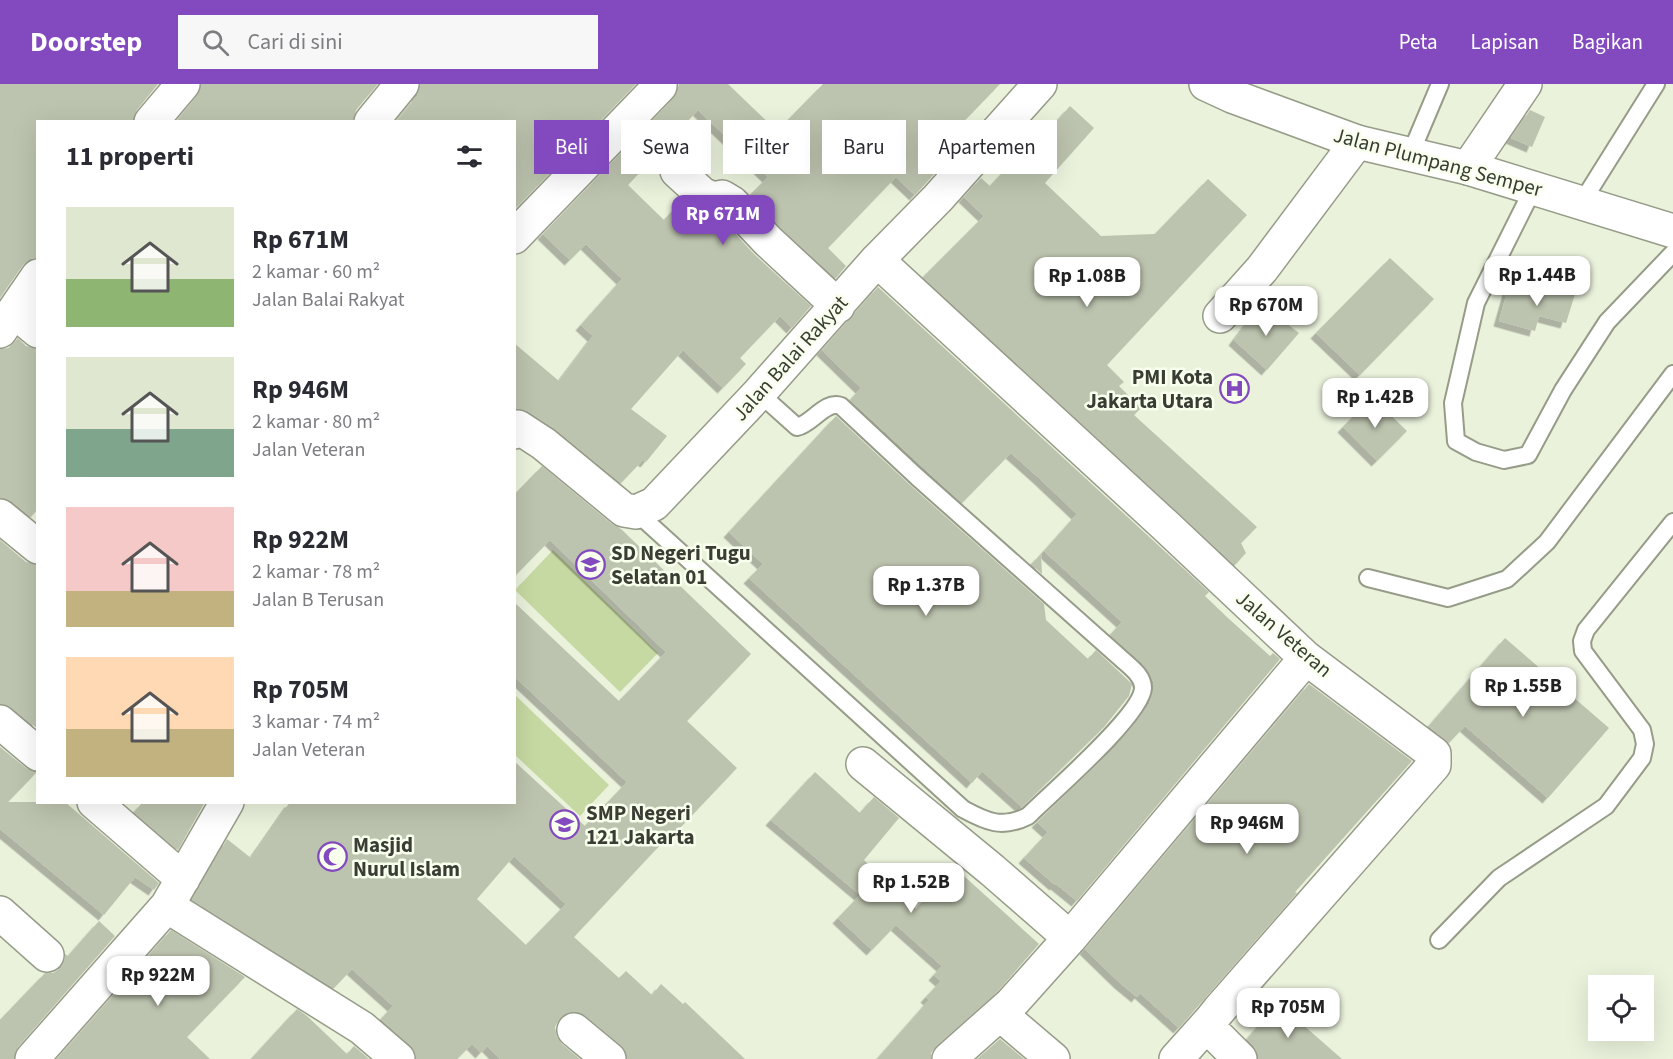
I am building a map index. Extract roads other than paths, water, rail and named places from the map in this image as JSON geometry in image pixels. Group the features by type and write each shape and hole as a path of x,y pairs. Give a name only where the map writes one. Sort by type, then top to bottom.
{"street":[{"path":"153,120 183,84"},
{"path":"373,120 402,84"},
{"path":"516,235 660,84"},
{"name":"Jalan Balai Rakyat","path":"636,512 654,504 759,393 1040,84"},
{"path":"1468,168 1525,84"},
{"name":"Jalan Plumpang Semper","path":"1227,88 1357,142 1468,168 1533,187 1582,202 1672,235"},
{"path":"1220,316 1262,269 1357,142"},
{"path":"680,174 702,194 713,199 722,197 732,203 768,241 838,306"},
{"name":"Jalan Veteran","path":"878,260 1167,526 1306,658 1434,754 1435,762 1219,1010 1211,1025 1176,1059"},
{"path":"17,324 36,281"},
{"path":"516,427 544,444 624,510 636,512"},
{"path":"0,516 36,545"},
{"path":"949,1059 1011,1004 1070,938 1306,658"},
{"path":"0,722 36,752"},
{"path":"863,764 992,870 1070,938"},
{"path":"96,804 175,893 362,1028 397,1059"},
{"path":"32,1059 175,893 226,804"},
{"path":"0,913 47,955"},
{"path":"1000,1014 1053,1059"},
{"path":"1211,1025 1240,1059"},
{"path":"574,1030 609,1059"}],"lane":[{"path":"1410,154 1440,84"},
{"path":"1582,202 1656,84"},
{"path":"1533,187 1476,303 1461,362 1453,403 1456,441 1476,452 1504,460 1528,455 1563,390 1607,322 1672,235"},
{"path":"1368,578 1448,598 1507,579 1547,542 1673,374"},
{"path":"636,512 963,808 986,821 1015,822 1028,816 1123,723 1140,701 1143,687 1138,674 1125,662 917,477 841,406 836,404 828,406 804,426 797,427 759,393"},
{"path":"1439,940 1499,878 1606,806 1642,758 1645,744 1642,730 1583,651 1582,641 1586,630 1673,522"}],"place":[{"name":"PMI Kota Jakarta Utara","path":"1234,389"},
{"name":"SD Negeri Tugu Selatan 01","path":"590,565"},
{"name":"SMP Negeri 121 Jakarta","path":"565,825"},
{"name":"Masjid Nurul Islam","path":"332,857"}]}
